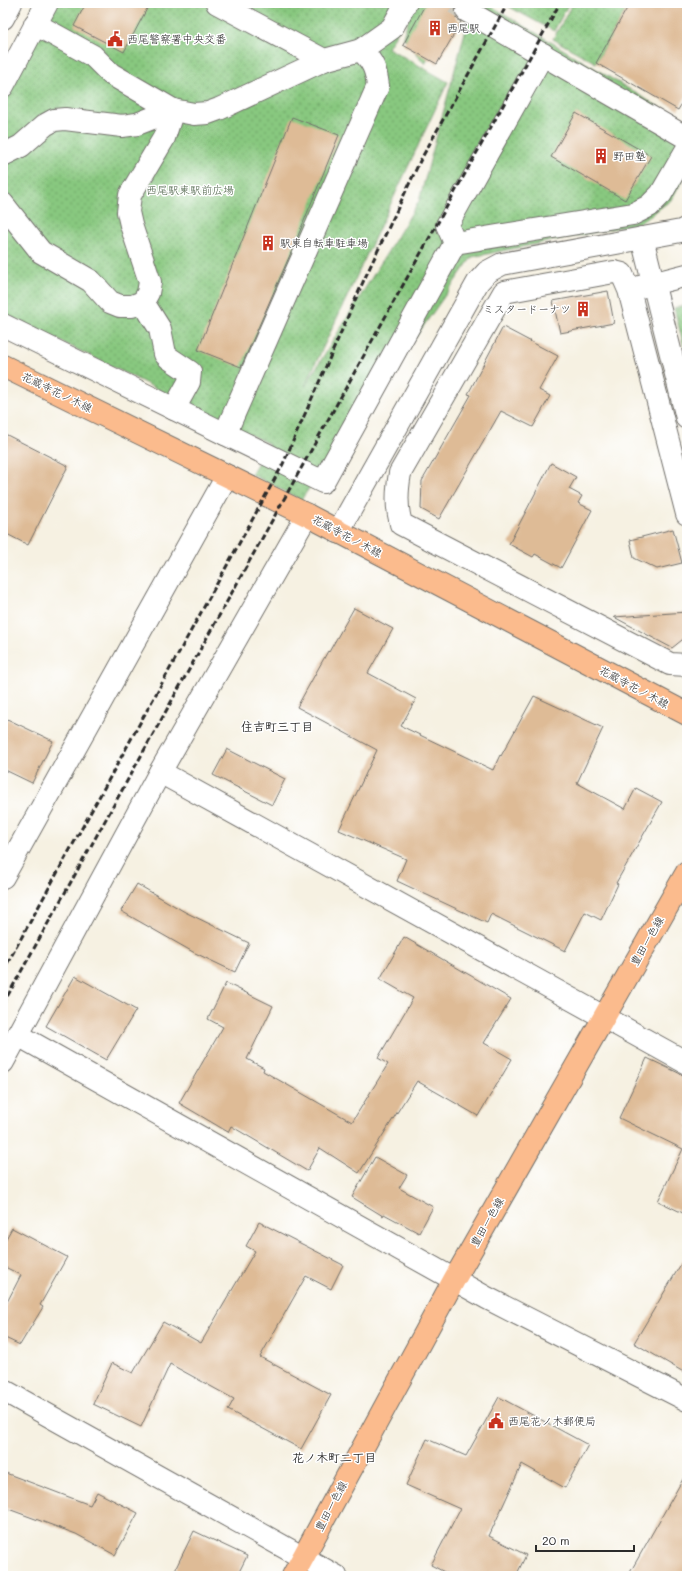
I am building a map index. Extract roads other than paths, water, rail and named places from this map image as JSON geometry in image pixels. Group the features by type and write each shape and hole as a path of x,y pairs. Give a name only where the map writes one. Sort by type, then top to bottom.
{"main road":[{"name":"花蔵寺花ノ木線","path":"3,366 307,515 687,714"},
{"name":"豊田一色線","path":"298,1567 454,1280 687,872"}],"street":[{"path":"3,18 11,3"},
{"path":"3,86 47,3"},
{"path":"217,3 324,60"},
{"path":"35,24 93,56 110,74 173,110 182,113 194,114 208,113 219,109 324,60 361,50 392,28 406,3"},
{"path":"467,11 687,138"},
{"path":"225,434 378,86 377,74 371,60 361,50"},
{"path":"455,242 447,225 543,54"},
{"path":"3,156 21,146 45,125 54,120 65,119 122,126 137,124 173,110"},
{"path":"3,204 41,252 91,281 110,302 120,306 132,306 143,302 148,293 150,282 128,212 130,195 164,138 173,110"},
{"path":"455,242 633,214 649,206 662,194 687,149"},
{"path":"338,532 478,282 487,272 502,264 642,238 687,228"},
{"path":"642,238 687,418"},
{"path":"3,325 323,482 455,242"},
{"path":"687,514 630,290 622,274 614,272 504,292 400,473 397,489 397,511 401,524 670,664 687,665"},
{"path":"630,290 687,275"},
{"path":"143,302 160,329 166,354 169,358 190,372 189,382 174,409"},
{"path":"3,876 227,476"},
{"path":"3,1062 160,772 307,515"},
{"path":"160,772 603,1018 687,1063"},
{"path":"18,1035 454,1280 687,1400"},
{"path":"3,1390 298,1567 336,1576"}],"tunnel":[{"path":"454,3 467,11"}],"railway":[{"path":"3,971 283,464 363,282 420,161 508,3"},
{"path":"3,1004 560,3"}],"place":[{"name":"西尾駅","path":"435,28"},
{"name":"西尾警察署中央交番","path":"115,39"},
{"name":"野田塾","path":"601,156"},
{"name":"駅東自転車駐車場","path":"268,243"},
{"name":"ミスタードーナツ","path":"583,309"},
{"name":"西尾花ノ木郵便局","path":"496,1421"}],"district":[{"name":"住吉町三丁目","path":"277,727"},
{"name":"花ノ木町二丁目","path":"334,1458"}],"park label":[{"name":"西尾駅東駅前広場","path":"190,190"}]}
